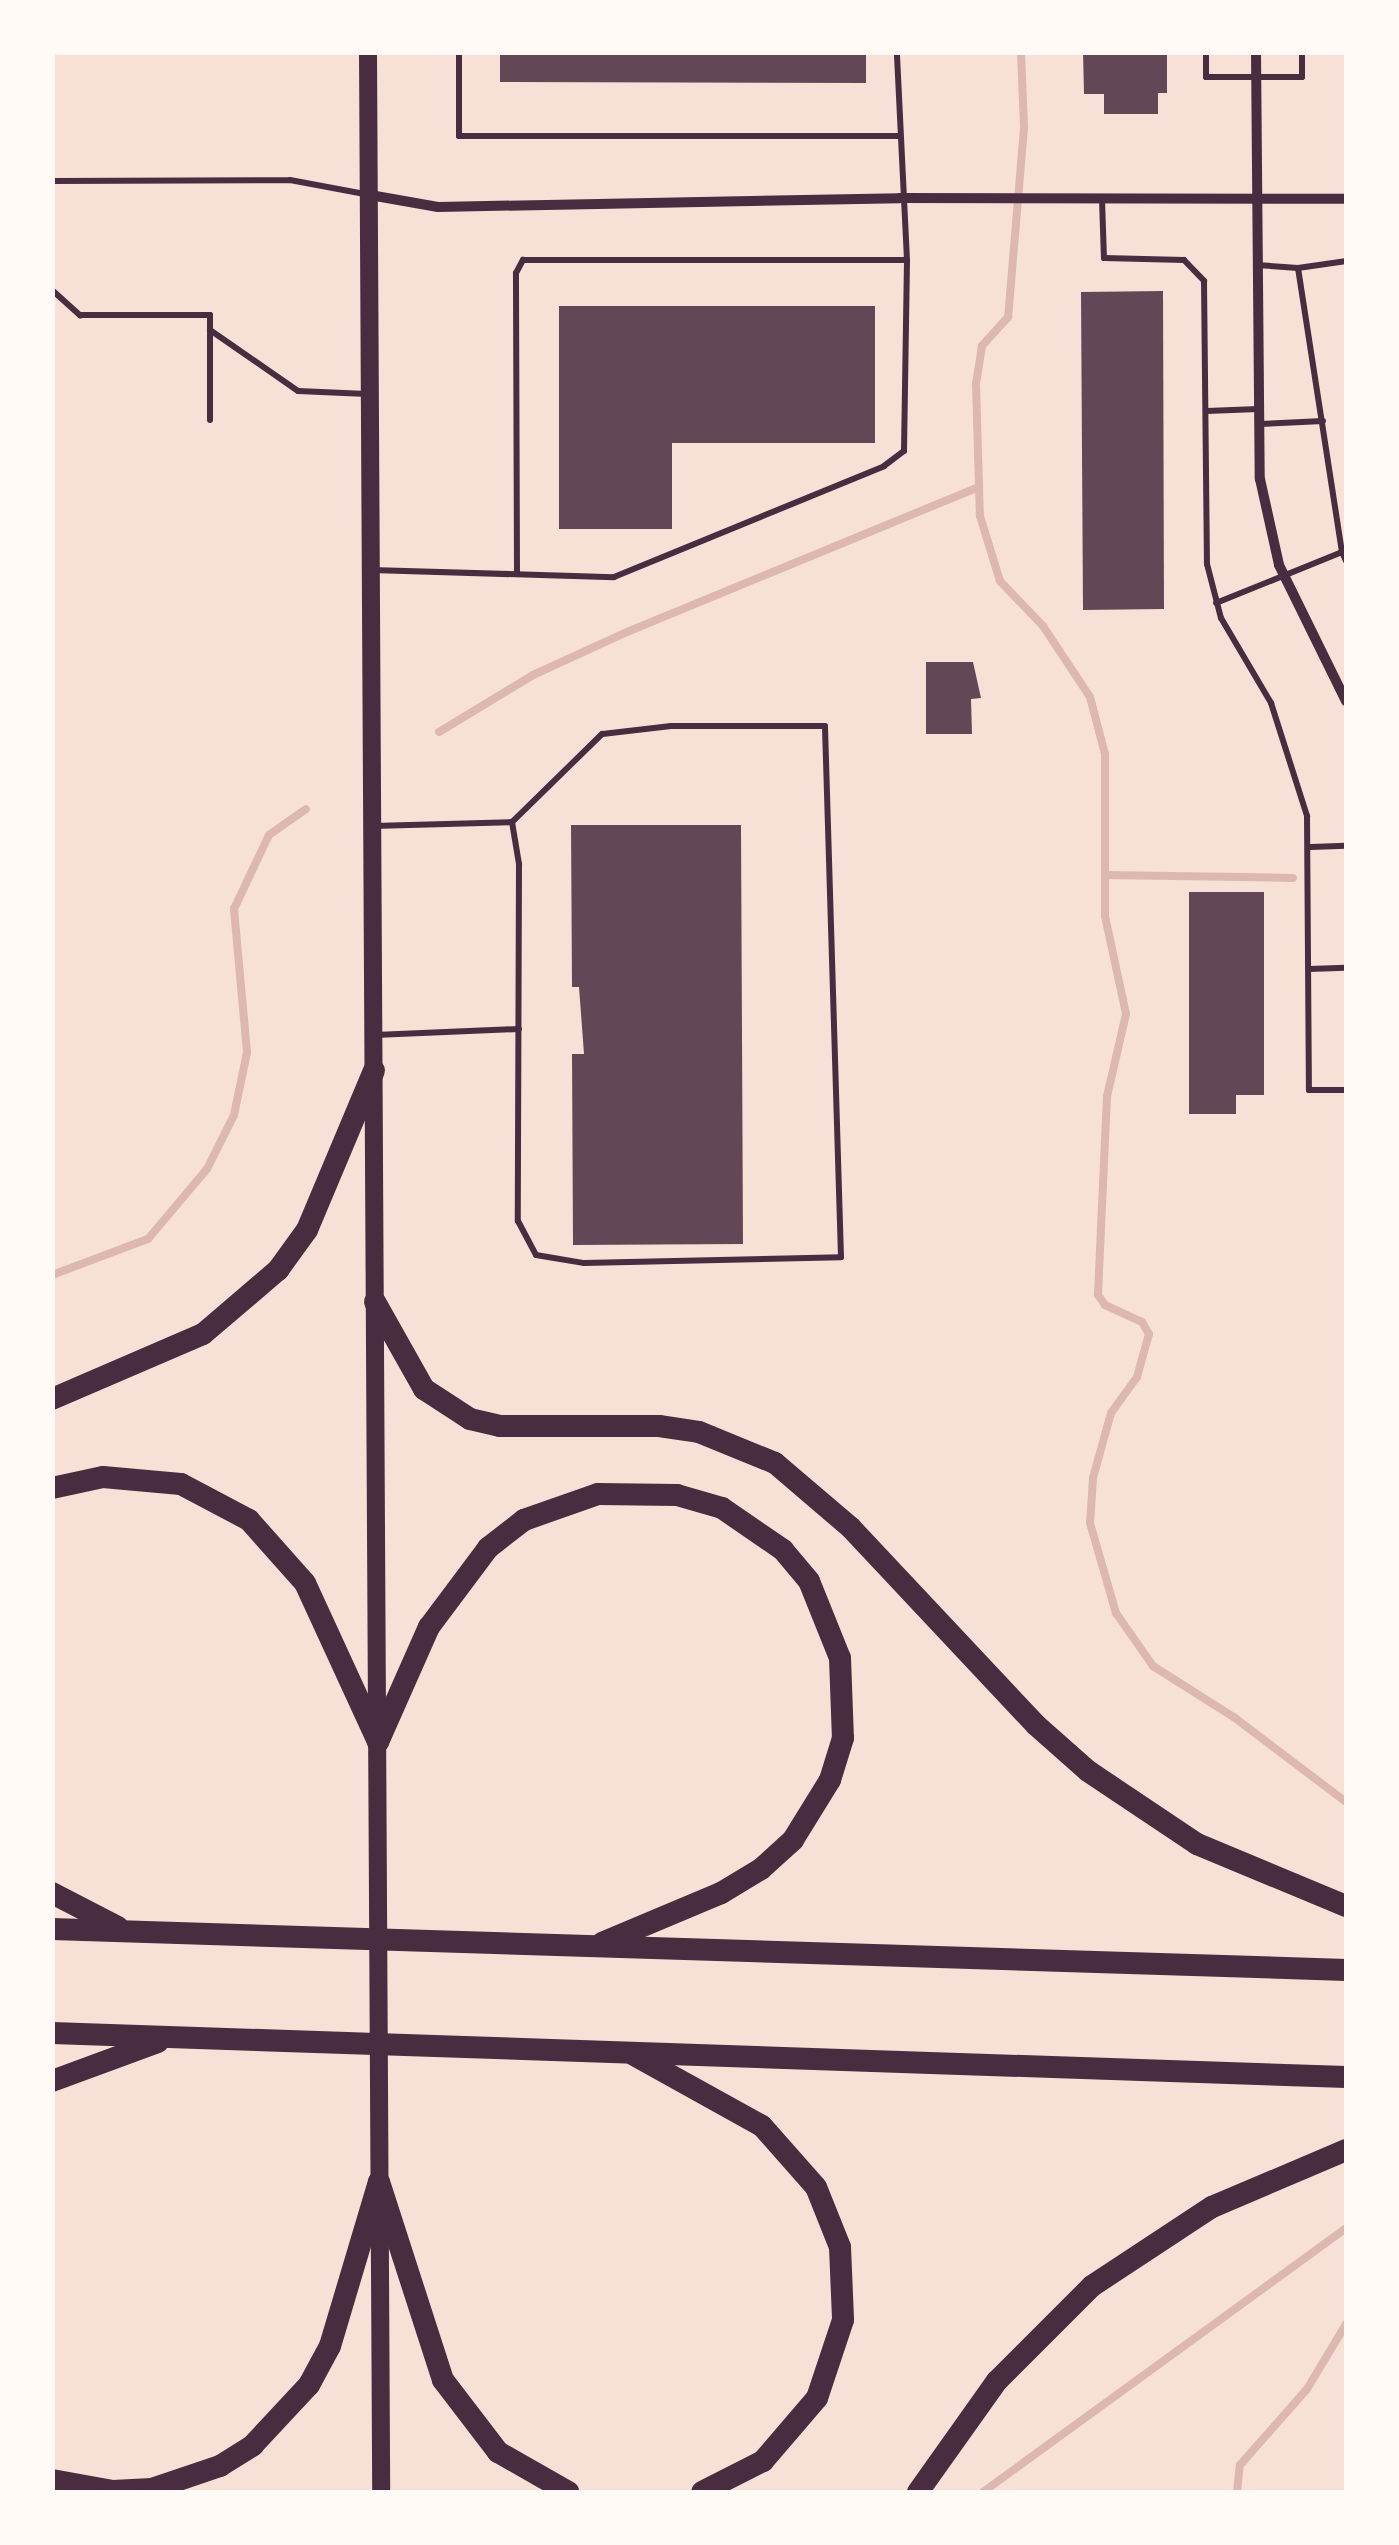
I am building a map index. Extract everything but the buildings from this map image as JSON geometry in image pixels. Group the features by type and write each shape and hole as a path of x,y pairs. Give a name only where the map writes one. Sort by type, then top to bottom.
{"highway":[{"path":"52,1399 203,1334 278,1270 307,1230 374,1071"},
{"path":"376,1302 424,1389 470,1419 500,1426 659,1426 699,1432 775,1463 852,1528 1022,1712 1088,1771 1198,1844 1346,1906"},
{"path":"52,1488 102,1477 181,1484 249,1520 305,1583 378,1742"},
{"path":"378,1742 429,1627 488,1548 524,1520 598,1494 677,1495 722,1508 784,1550 808,1581 840,1658 842,1738 830,1780 792,1840 761,1869 721,1893 594,1946"},
{"path":"52,1894 126,1931"},
{"path":"52,1929 1346,1970"},
{"path":"52,2033 1346,2076"},
{"path":"52,2081 171,2037"},
{"path":"627,2051 728,2102 762,2126 816,2186 840,2247 843,2320 817,2398 762,2461 702,2492"},
{"path":"918,2492 997,2381 1092,2286 1212,2207 1346,2150"},
{"path":"52,2480 113,2491 152,2488 204,2473 253,2445 309,2386 330,2346 379,2182"},
{"path":"379,2182 443,2380 498,2452 568,2492"}],"main road":[{"path":"368,52 373,394 370,570 381,2492"}],"street":[{"path":"1256,52 1254,199 1260,479 1285,576 1346,702"},
{"path":"370,194 438,207 1038,196 1346,199"}],"lane":[{"path":"459,52 459,136 899,136"},
{"path":"370,570 614,577 884,466 904,452 907,260 900,198 898,52"},
{"path":"1206,52 1206,77 1302,77 1302,52"},
{"path":"52,181 290,180 370,194"},
{"path":"1102,199 1104,258 1184,260 1199,268 1207,411 1208,564 1216,603 1288,746 1311,847 1309,1090 1346,1090"},
{"path":"517,574 516,273 522,260 907,260"},
{"path":"1255,265 1298,268 1346,261"},
{"path":"1298,268 1346,561"},
{"path":"52,290 80,315 210,314 210,420"},
{"path":"210,330 298,391 373,394"},
{"path":"1207,411 1258,409"},
{"path":"1258,424 1323,421"},
{"path":"1216,603 1342,552"},
{"path":"372,826 512,822 602,734 670,726 826,726 841,1257 584,1263 536,1255 518,1221 520,864 512,822"},
{"path":"1311,847 1346,846"},
{"path":"1308,969 1346,968"},
{"path":"373,1035 519,1029"}],"waterway":[{"path":"1021,52 1024,128 1008,317 982,346 976,385 980,516 1000,581 1043,626 1090,697 1105,754 1105,916 1126,1014 1107,1096 1098,1295 1105,1305 1142,1322 1149,1334 1137,1377 1111,1413 1093,1478 1090,1523 1116,1613 1153,1666 1235,1718 1346,1802"},
{"path":"439,732 533,675 627,632 978,487"},
{"path":"52,1275 148,1239 207,1169 234,1115 247,1052 234,909 269,835 306,809"},
{"path":"1105,875 1293,878"},
{"path":"983,2492 1346,2228"},
{"path":"1237,2492 1240,2465 1307,2389 1346,2324"}]}
